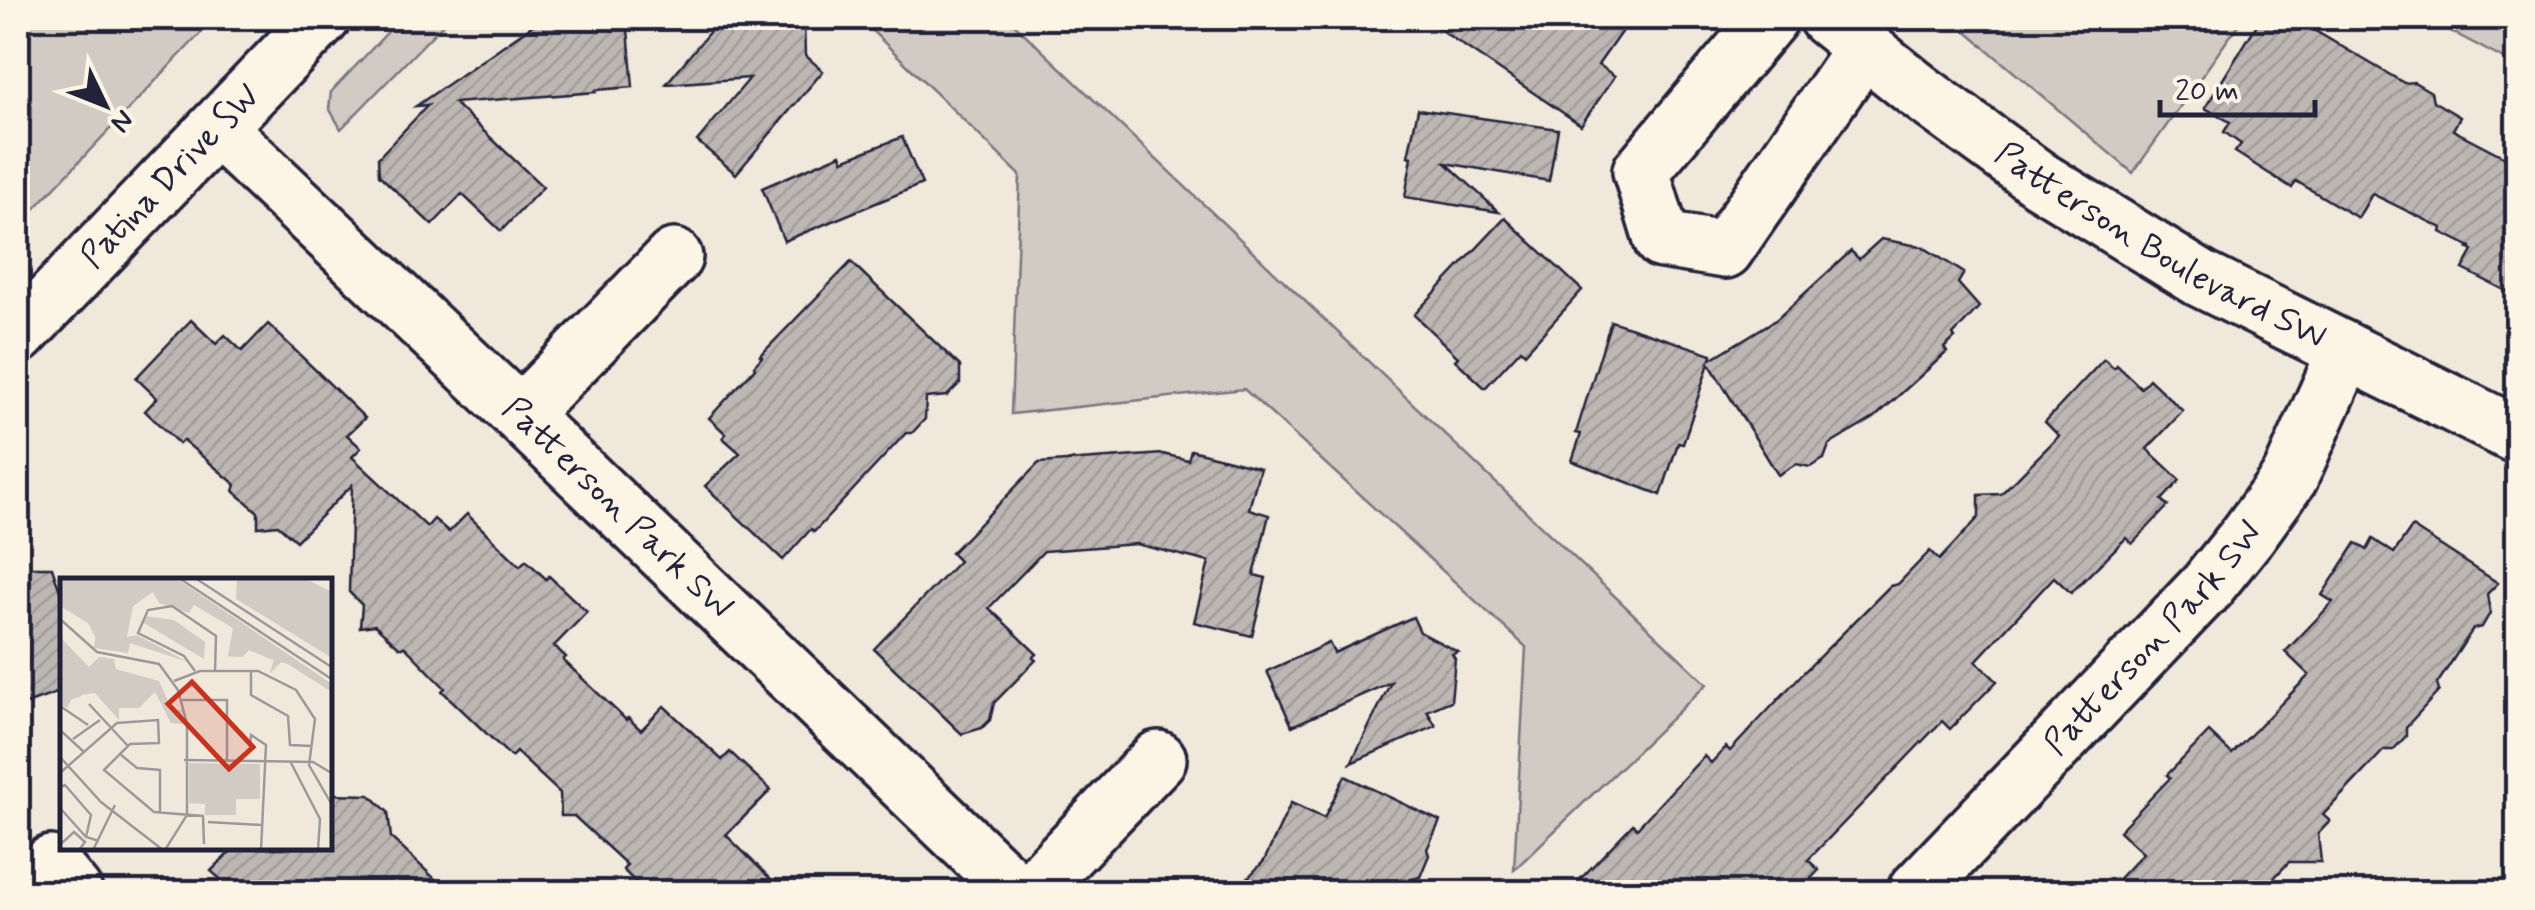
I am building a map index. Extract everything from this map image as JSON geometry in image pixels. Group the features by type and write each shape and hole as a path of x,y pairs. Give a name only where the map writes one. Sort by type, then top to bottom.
{"street":[{"name":"Patina Drive SW","path":"18,335 322,18"},
{"path":"1770,18 1642,170 1662,240 1725,250 1846,33"},
{"name":"Patterson Boulevard SW","path":"1846,33 1916,90 2040,180 2201,280 2518,436"},
{"name":"Patterson Park SW","path":"216,128 1017,892"},
{"path":"520,415 674,256"},
{"name":"Patterson Park SW","path":"1914,892 2207,586 2248,536 2290,478 2346,351"},
{"path":"1030,892 1158,760"}],"shaded area":[{"path":"18,18 215,18 18,226"},
{"path":"401,18 449,18 341,129 329,108 331,92"},
{"path":"859,18 1008,18 1707,684 1514,870 1526,647 1244,389 1011,414 1020,175"},
{"path":"1950,18 2243,18 2133,173"},
{"path":"2426,18 2517,18 2517,66"}],"building":[{"path":"543,18 627,18 633,87 454,103 543,187 501,231 462,194 432,225 379,175 378,158 428,105 416,106"},
{"path":"721,18 767,18 777,26 804,20 805,55 823,71 736,174 697,141 750,78 666,84"},
{"path":"1423,18 1631,18 1598,65 1615,76 1581,125"},
{"path":"2261,18 2293,18 2404,83 2414,82 2431,92 2433,101 2460,117 2453,130 2518,164 2518,297 2463,269 2473,251 2471,247 2441,232 2442,228 2372,194 2358,218 2296,181 2292,188 2235,152 2241,144 2224,132 2230,122 2205,108"},
{"path":"1418,109 1558,129 1549,181 1446,163 1499,212 1405,197 1412,157 1408,156"},
{"path":"902,137 922,184 784,241 762,188 841,154 843,160"},
{"path":"1505,218 1582,290 1525,353 1521,349 1485,388 1414,315"},
{"path":"1881,239 1923,247 1964,273 1958,283 1979,307 1953,335 1955,338 1944,348 1947,352 1874,418 1829,445 1824,459 1810,467 1796,464 1778,475 1709,363 1683,444 1678,443 1661,495 1572,461 1581,434 1576,433 1611,321 1712,354 1711,359 1777,319 1851,251 1859,259"},
{"path":"851,262 960,366 960,383 947,396 926,398 925,419 912,433 906,433 783,560 705,486 740,453 709,418 755,368 760,356"},
{"path":"191,320 216,344 225,335 242,351 268,324 365,418 347,435 361,448 352,457 427,527 434,519 449,532 467,514 520,566 526,560 587,612 554,646 566,657 563,660 641,730 664,706 722,760 730,752 771,790 726,835 784,892 646,892 623,870 627,865 574,816 561,816 560,793 516,752 511,757 442,691 445,688 405,647 399,647 375,625 360,627 362,605 349,592 352,485 296,541 278,525 258,527 258,512 234,491 236,485 183,440 179,444 145,411 157,398 136,378"},
{"path":"2104,359 2114,368 2117,365 2141,388 2149,379 2183,411 2147,449 2180,480 2162,500 2168,506 2132,544 2126,538 2071,593 2054,577 1976,661 1997,681 1950,729 1942,721 1808,860 1819,870 1798,892 1568,892 1633,824 1637,828 1704,756 1711,763 1726,747 1730,751 1890,586 1898,584 1930,551 1939,560 1979,517 1979,495 2001,494 2059,436 2045,422"},
{"path":"1191,450 1260,468 1249,509 1269,515 1254,575 1266,578 1252,636 1194,622 1209,562 1136,544 1044,551 989,608 1037,654 1033,658 1036,660 994,703 990,720 982,728 962,734 874,649 959,561 951,553 1039,463 1163,454 1188,460"},
{"path":"2412,527 2498,583 2487,594 2490,613 2482,627 2473,629 2437,684 2439,691 2406,727 2406,736 2393,750 2384,750 2323,815 2330,821 2318,834 2321,862 2289,862 2261,892 2106,892 2143,853 2119,831 2170,778 2167,775 2209,732 2232,754 2309,675 2285,652 2333,602 2322,595 2356,543 2367,550 2373,539 2394,553"},
{"path":"18,567 52,567 60,591 60,692 18,707"},
{"path":"1413,617 1420,632 1458,652 1452,654 1455,659 1451,701 1427,711 1436,726 1351,763 1391,682 1292,726 1267,671 1329,643 1334,653"},
{"path":"1345,776 1440,821 1420,877 1412,879 1406,892 1234,892 1264,861 1291,803 1324,818"},
{"path":"332,794 370,795 388,812 391,838 449,892 235,892 211,871 232,850 332,850"}]}
